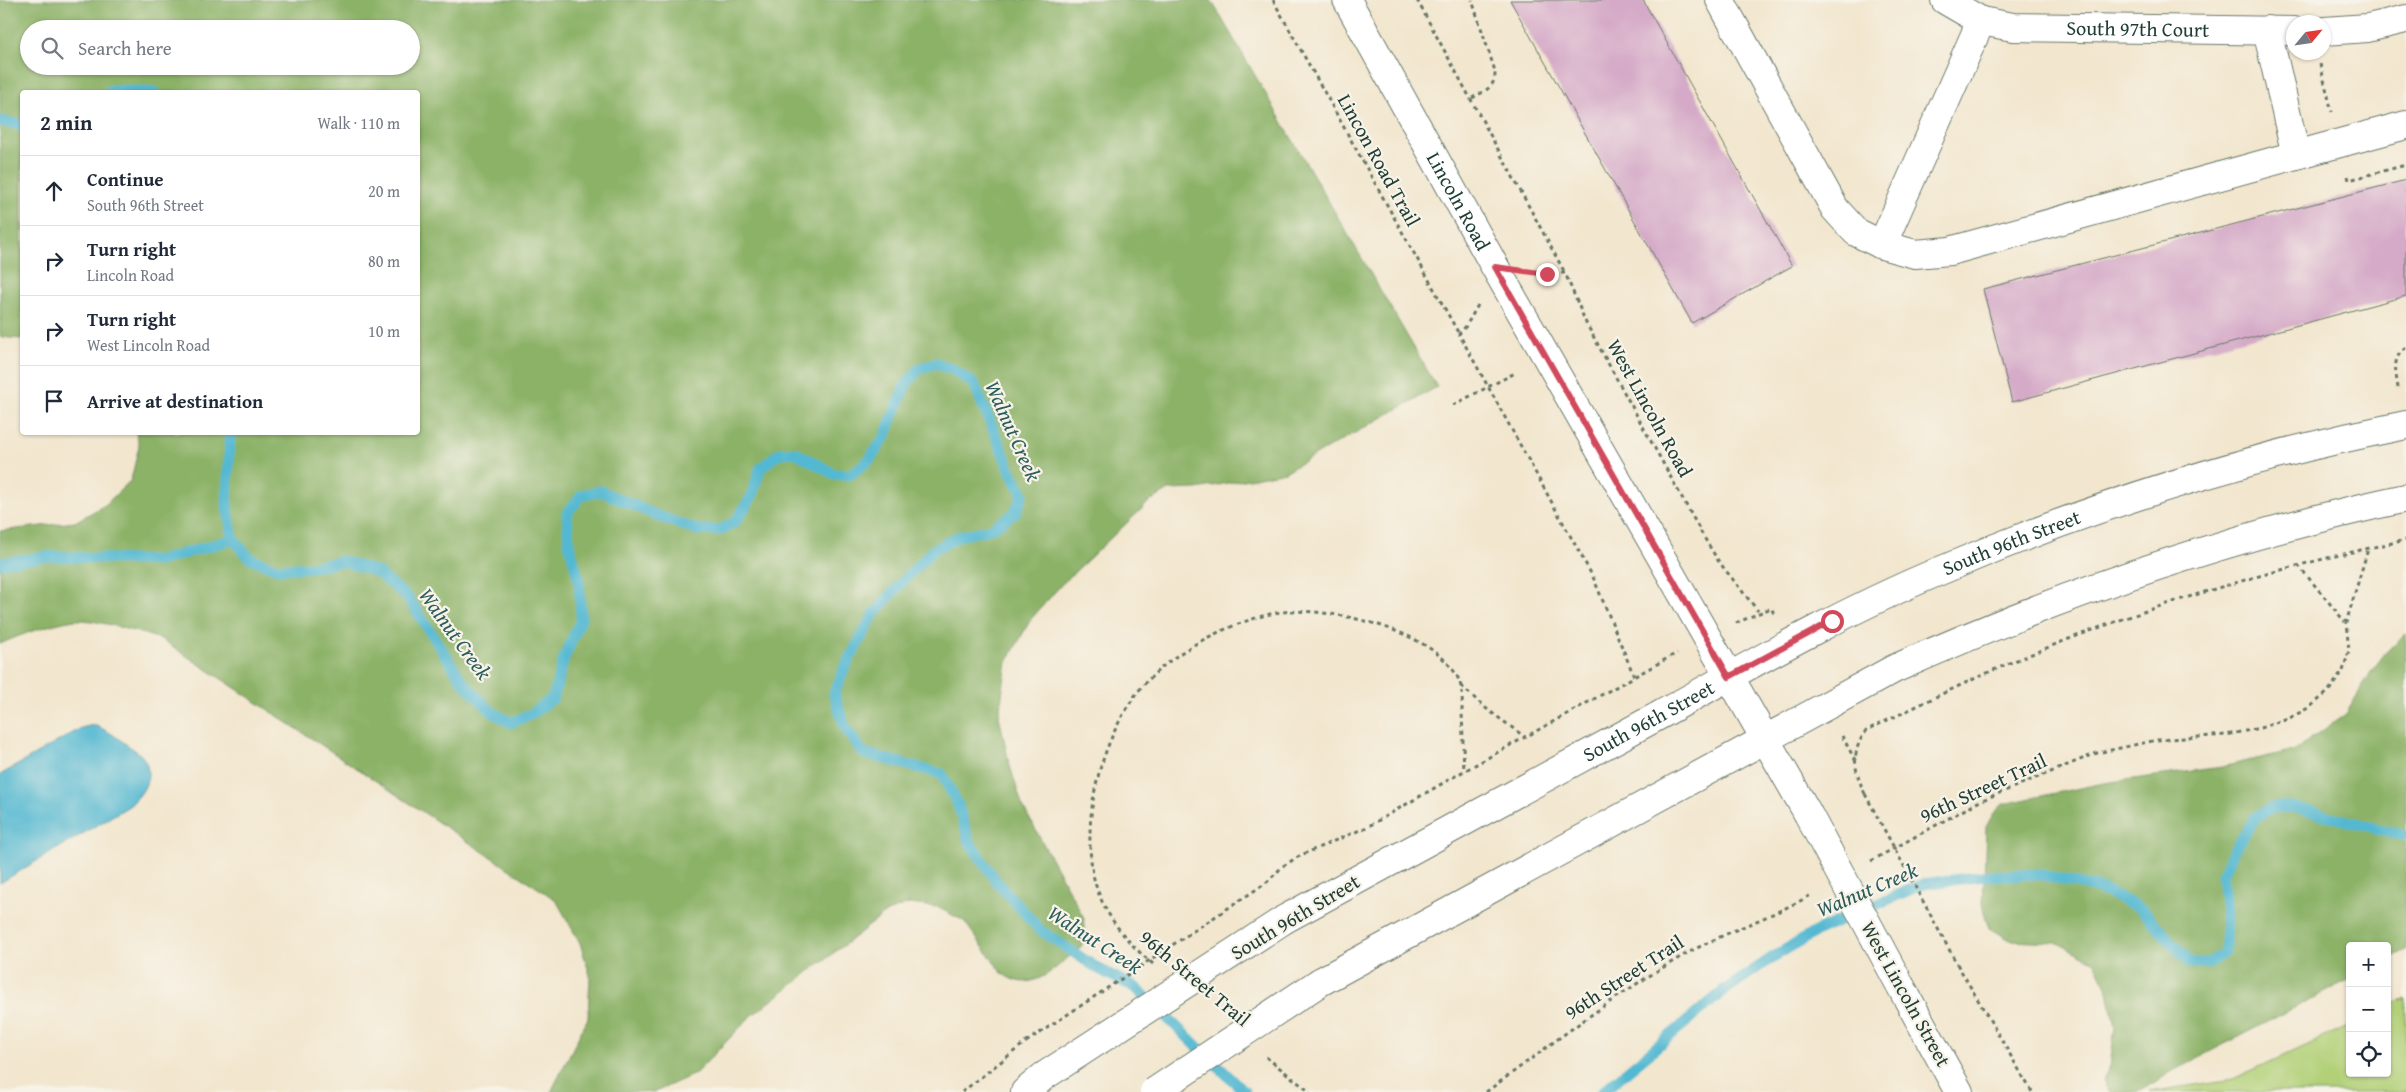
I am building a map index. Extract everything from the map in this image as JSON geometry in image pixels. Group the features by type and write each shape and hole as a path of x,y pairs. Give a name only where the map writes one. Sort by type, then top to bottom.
{"main road":[{"name":"Lincoln Road","path":"1347,0 1495,267 1765,739"},
{"path":"1720,0 1834,209 1856,232 1882,245 1915,254 1950,251 2406,125"},
{"name":"South 97th Court","path":"1945,0 1981,20 2013,26 2280,30"},
{"path":"2331,31 2368,28 2406,19"},
{"path":"1882,245 1981,20"},
{"path":"2280,30 2296,155"},
{"name":"South 96th Street","path":"1034,1084 1285,919 1832,621 1934,573 2039,532 2179,484 2291,451 2406,425"},
{"path":"1154,1092 1320,982 1894,669 1987,627 2097,585 2246,537 2406,498"},
{"name":"West Lincoln Street","path":"1765,739 1807,812 1959,1092"}],"path":[{"name":"Lincon Road Trail","path":"1273,0 1593,577 1634,676 1525,737"},
{"name":"West Lincoln Road","path":"1417,0 1472,98 1565,273 1586,323 1702,534 1719,562 1758,611"},
{"path":"1472,0 1495,71 1495,78 1493,84 1487,90 1472,98"},
{"path":"2320,63 2332,114"},
{"path":"2346,168 2349,180 2406,165"},
{"path":"1459,334 1472,316 1495,267 1547,274 1565,273"},
{"path":"2398,388 2395,364 2400,352 2406,348"},
{"path":"1453,406 1546,357"},
{"path":"2032,1092 1957,964 1865,794 1858,778 1855,760 1858,742 1867,730 1988,673 2089,633 2182,600 2298,565 2406,540"},
{"name":"96th Street Trail","path":"1867,864 1980,801 2097,753 2157,740 2226,735 2260,728 2288,719 2310,707 2328,692 2343,671 2349,650 2346,623 2368,548"},
{"path":"2298,565 2346,623"},
{"name":"96th Street Trail","path":"1160,970 1130,945 1107,911 1093,874 1090,824 1097,773 1114,730 1138,692 1171,660 1215,633 1268,614 1314,612 1368,621 1410,636 1444,658 1461,686 1464,771"},
{"path":"962,1092 1026,1042 1266,883 1284,866 1301,855 1367,827 1525,737 1488,710 1461,686"},
{"name":"96th Street Trail","path":"1486,1092 1578,1023 1630,988 1732,930 1793,905 1817,891"},
{"path":"1262,1055 1310,1092"}],"green space":[{"path":"0,0 1211,0 1437,387 1285,472 1197,489 1169,490 1149,502 1061,585 1031,619 1007,662 999,716 1009,763 1022,805 1084,918 1082,945 1057,967 1035,980 1027,982 1011,979 1002,973 964,921 937,907 909,904 887,912 749,1018 695,1074 655,1092 551,1092 588,1018 590,975 580,943 556,900 161,639 93,621 74,620 36,630 0,644 0,531 75,522 105,505 131,480 139,446 136,435 420,435 420,90 20,90 20,339 0,337"},
{"path":"2406,633 2406,950 2391,958 2391,942 2346,942 2346,981 2182,1066 2138,1092 2110,1092 2103,1080 2110,1066 2115,1028 2108,991 2095,962 2056,942 2010,940 1989,928 1983,909 1986,827 1993,814 2003,804 2104,783 2222,767 2295,750 2346,714 2371,672 2386,652"},
{"path":"2406,999 2406,1092 2149,1092 2233,1079 2346,1027 2346,1077 2391,1077 2391,1005"}],"water":[{"path":"93,725 110,733 143,757 148,772 146,785 129,806 0,883 0,775 81,728"}],"building":[{"path":"1510,0 1643,0 1792,266 1692,323"},
{"path":"2406,180 2406,296 2012,402 1983,289"}],"waterway":[{"name":"Walnut Creek","path":"0,121 20,125"},
{"name":"Walnut Creek","path":"230,435 227,505 233,539 250,558 277,569 312,567 342,561 377,572 408,598 463,682 491,711 511,723 533,713 553,698 564,658 581,619 579,581 569,543 567,513 582,495 601,491 658,516 697,530 721,530 736,521 752,496 760,469 779,453 795,452 834,474 850,475 869,460 885,437 905,386 919,369 936,363 954,370 974,384 1011,472 1023,494 1015,513 991,529 959,536 933,550 874,614 845,667 834,694 845,727 863,753 942,774 958,805 969,841 997,882 1040,930 1097,968 1136,988 1245,1092"},
{"path":"0,563 50,556 159,561 233,539"},
{"name":"Walnut Creek","path":"1602,1092 1725,990 1773,957 1817,931 1923,884 1983,876 2039,874 2100,889 2140,908 2190,963 2209,963 2225,952 2226,912 2222,875 2235,848 2256,817 2271,808 2294,807 2406,836"}],"route":[{"path":"1547,274 1495,267 1729,677 1832,621"}]}
